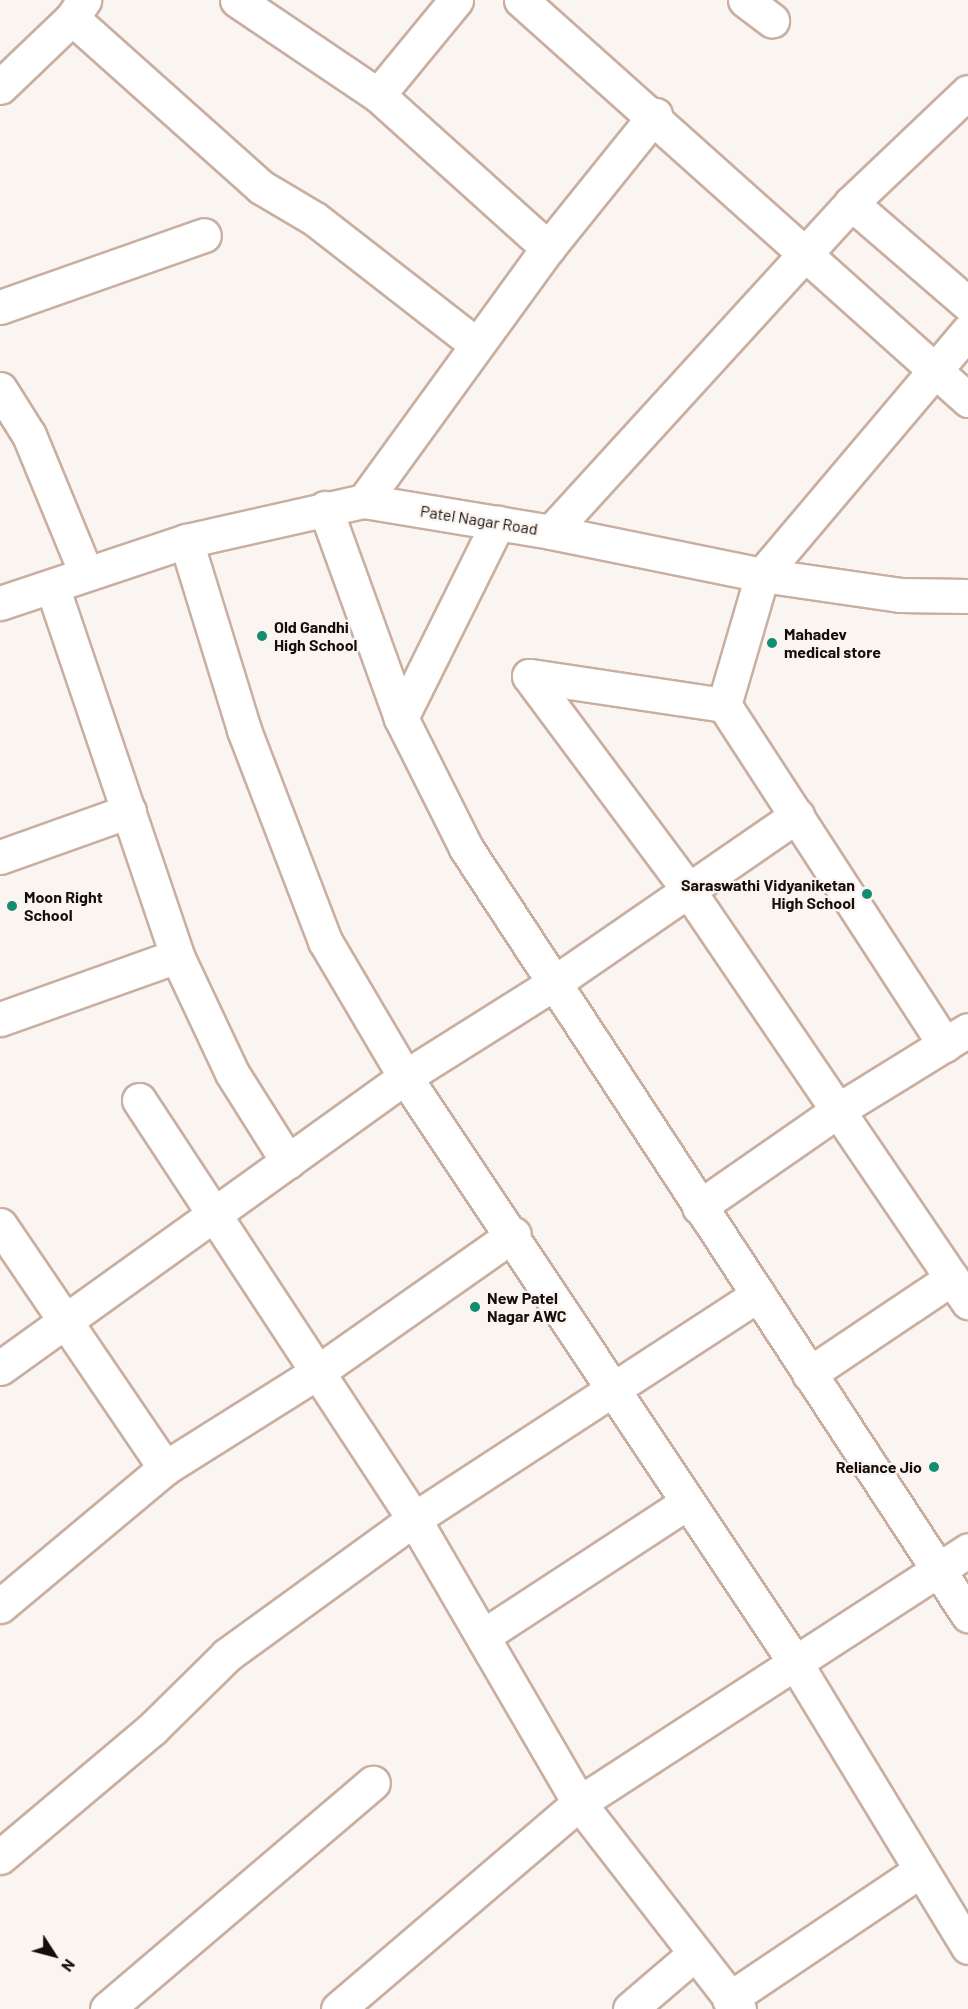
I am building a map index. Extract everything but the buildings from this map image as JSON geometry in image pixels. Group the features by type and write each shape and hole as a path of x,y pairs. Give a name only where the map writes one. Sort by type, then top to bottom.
{"street":[{"path":"237,0 378,96 548,248"},
{"path":"378,96 456,0"},
{"path":"521,0 655,115 802,256 968,400"},
{"path":"745,0 772,20"},
{"path":"1,83 78,9 261,187 315,219 474,343"},
{"path":"551,532 851,203 968,92"},
{"path":"364,501 474,343 655,115"},
{"path":"851,203 968,304"},
{"path":"0,307 204,236"},
{"path":"724,705 762,575 968,332"},
{"path":"0,389 29,435 85,572"},
{"name":"Patel Nagar Road","path":"0,603 53,589 85,572 186,541 364,501 551,532 762,575 900,595 968,596"},
{"path":"325,508 401,718 466,848 551,985 968,1615"},
{"path":"401,718 498,523"},
{"path":"186,541 244,730 325,941 405,1077 514,1234 613,1392 796,1664 968,1947"},
{"path":"53,589 177,956 232,1073 288,1162"},
{"path":"699,1207 840,1109 957,1037 797,815 724,705 529,676 686,887 840,1109 960,1290 809,1374"},
{"path":"0,857 129,811"},
{"path":"0,1368 61,1320 216,1215 405,1077 551,985 686,887 797,815"},
{"path":"0,1019 177,956"},
{"path":"139,1100 414,1519 579,1803 693,1955 734,2004 921,1870"},
{"path":"0,1226 61,1320 165,1468"},
{"path":"0,1606 165,1468 319,1371 514,1234"},
{"path":"0,1857 152,1729 227,1654 414,1519 613,1392 758,1295"},
{"path":"483,1636 686,1503"},
{"path":"338,2009 579,1803 968,1550"},
{"path":"107,2009 373,1783"},
{"path":"630,2009 693,1955"}],"place":[{"name":"Old Gandhi High School","path":"262,636"},
{"name":"Mahadev medical store","path":"772,643"},
{"name":"Saraswathi Vidyaniketan High School","path":"867,894"},
{"name":"Moon Right School","path":"12,906"},
{"name":"New Patel Nagar AWC","path":"475,1307"},
{"name":"Reliance Jio","path":"934,1467"}]}
